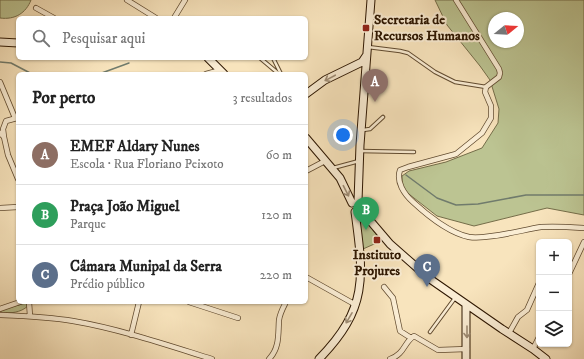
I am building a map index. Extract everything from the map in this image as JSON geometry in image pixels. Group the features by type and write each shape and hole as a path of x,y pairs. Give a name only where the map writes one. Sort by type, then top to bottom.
{"street":[{"path":"128,0 134,2 153,16"},
{"path":"175,16 185,0"},
{"path":"355,202 371,0"},
{"path":"456,0 499,69 500,73 498,77 486,87 485,92 491,106 491,118 482,133 456,154 400,170 398,176 402,189 410,200 423,211 451,231 469,237 481,237 543,227 584,228"},
{"path":"36,8 50,16"},
{"path":"0,42 16,43"},
{"path":"308,93 325,80 355,66 364,60 367,51"},
{"path":"210,60 222,72"},
{"path":"355,66 363,67 365,72"},
{"path":"0,82 16,116"},
{"path":"16,118 9,120 4,124 2,135 16,174"},
{"path":"308,140 340,178 355,202 362,204 358,211 361,282 356,305 336,340 319,359"},
{"path":"308,170 325,161"},
{"path":"0,208 16,206"},
{"path":"358,211 390,244 430,279 455,298 510,333 546,359"},
{"path":"572,268 584,242"},
{"path":"308,278 356,305"},
{"path":"384,287 393,298 400,331 411,338 416,337 438,350 467,349"},
{"path":"510,333 518,318 527,310 536,290"},
{"path":"0,309 16,303"},
{"path":"29,304 30,316"},
{"path":"131,335 139,304"},
{"path":"195,304 238,318"},
{"path":"269,359 273,356 276,348 279,320 285,304"},
{"path":"466,305 466,359"},
{"path":"466,316 470,312 476,311"},
{"path":"0,315 30,316 74,321 131,335 212,359"},
{"path":"390,359 400,354 411,338"},
{"path":"533,349 536,343"}],"lane":[{"path":"367,51 400,51 408,53 435,72 455,82 486,87"},
{"path":"262,60 278,72"},
{"path":"274,60 279,72"},
{"path":"361,131 370,129 383,117"},
{"path":"360,151 414,152"},
{"path":"332,168 359,161"},
{"path":"430,332 455,298"}],"green space":[{"path":"0,0 31,0 26,9 19,15 10,18 0,18"},
{"path":"435,0 584,0 584,215 547,208 474,226 437,216 405,191 402,184 402,176 409,171 446,162 482,148 498,123 499,109 490,80 447,25"},
{"path":"362,215 381,241 363,249 356,217"},
{"path":"22,304 27,304 28,306 12,313 2,313 0,310"}],"waterway":[{"path":"0,62 11,63 28,72"},
{"path":"104,72 129,63"},
{"path":"406,175 437,198 456,205 478,204 526,195 584,195"}],"place":[{"name":"Secretaria de Recursos Humanos","path":"366,28"},
{"name":"EMEF Aldary Nunes","path":"375,102"},
{"name":"Praça João Miguel","path":"366,230"},
{"name":"Instituto Projures","path":"377,240"},
{"name":"Câmara Munipal da Serra","path":"427,287"}]}
